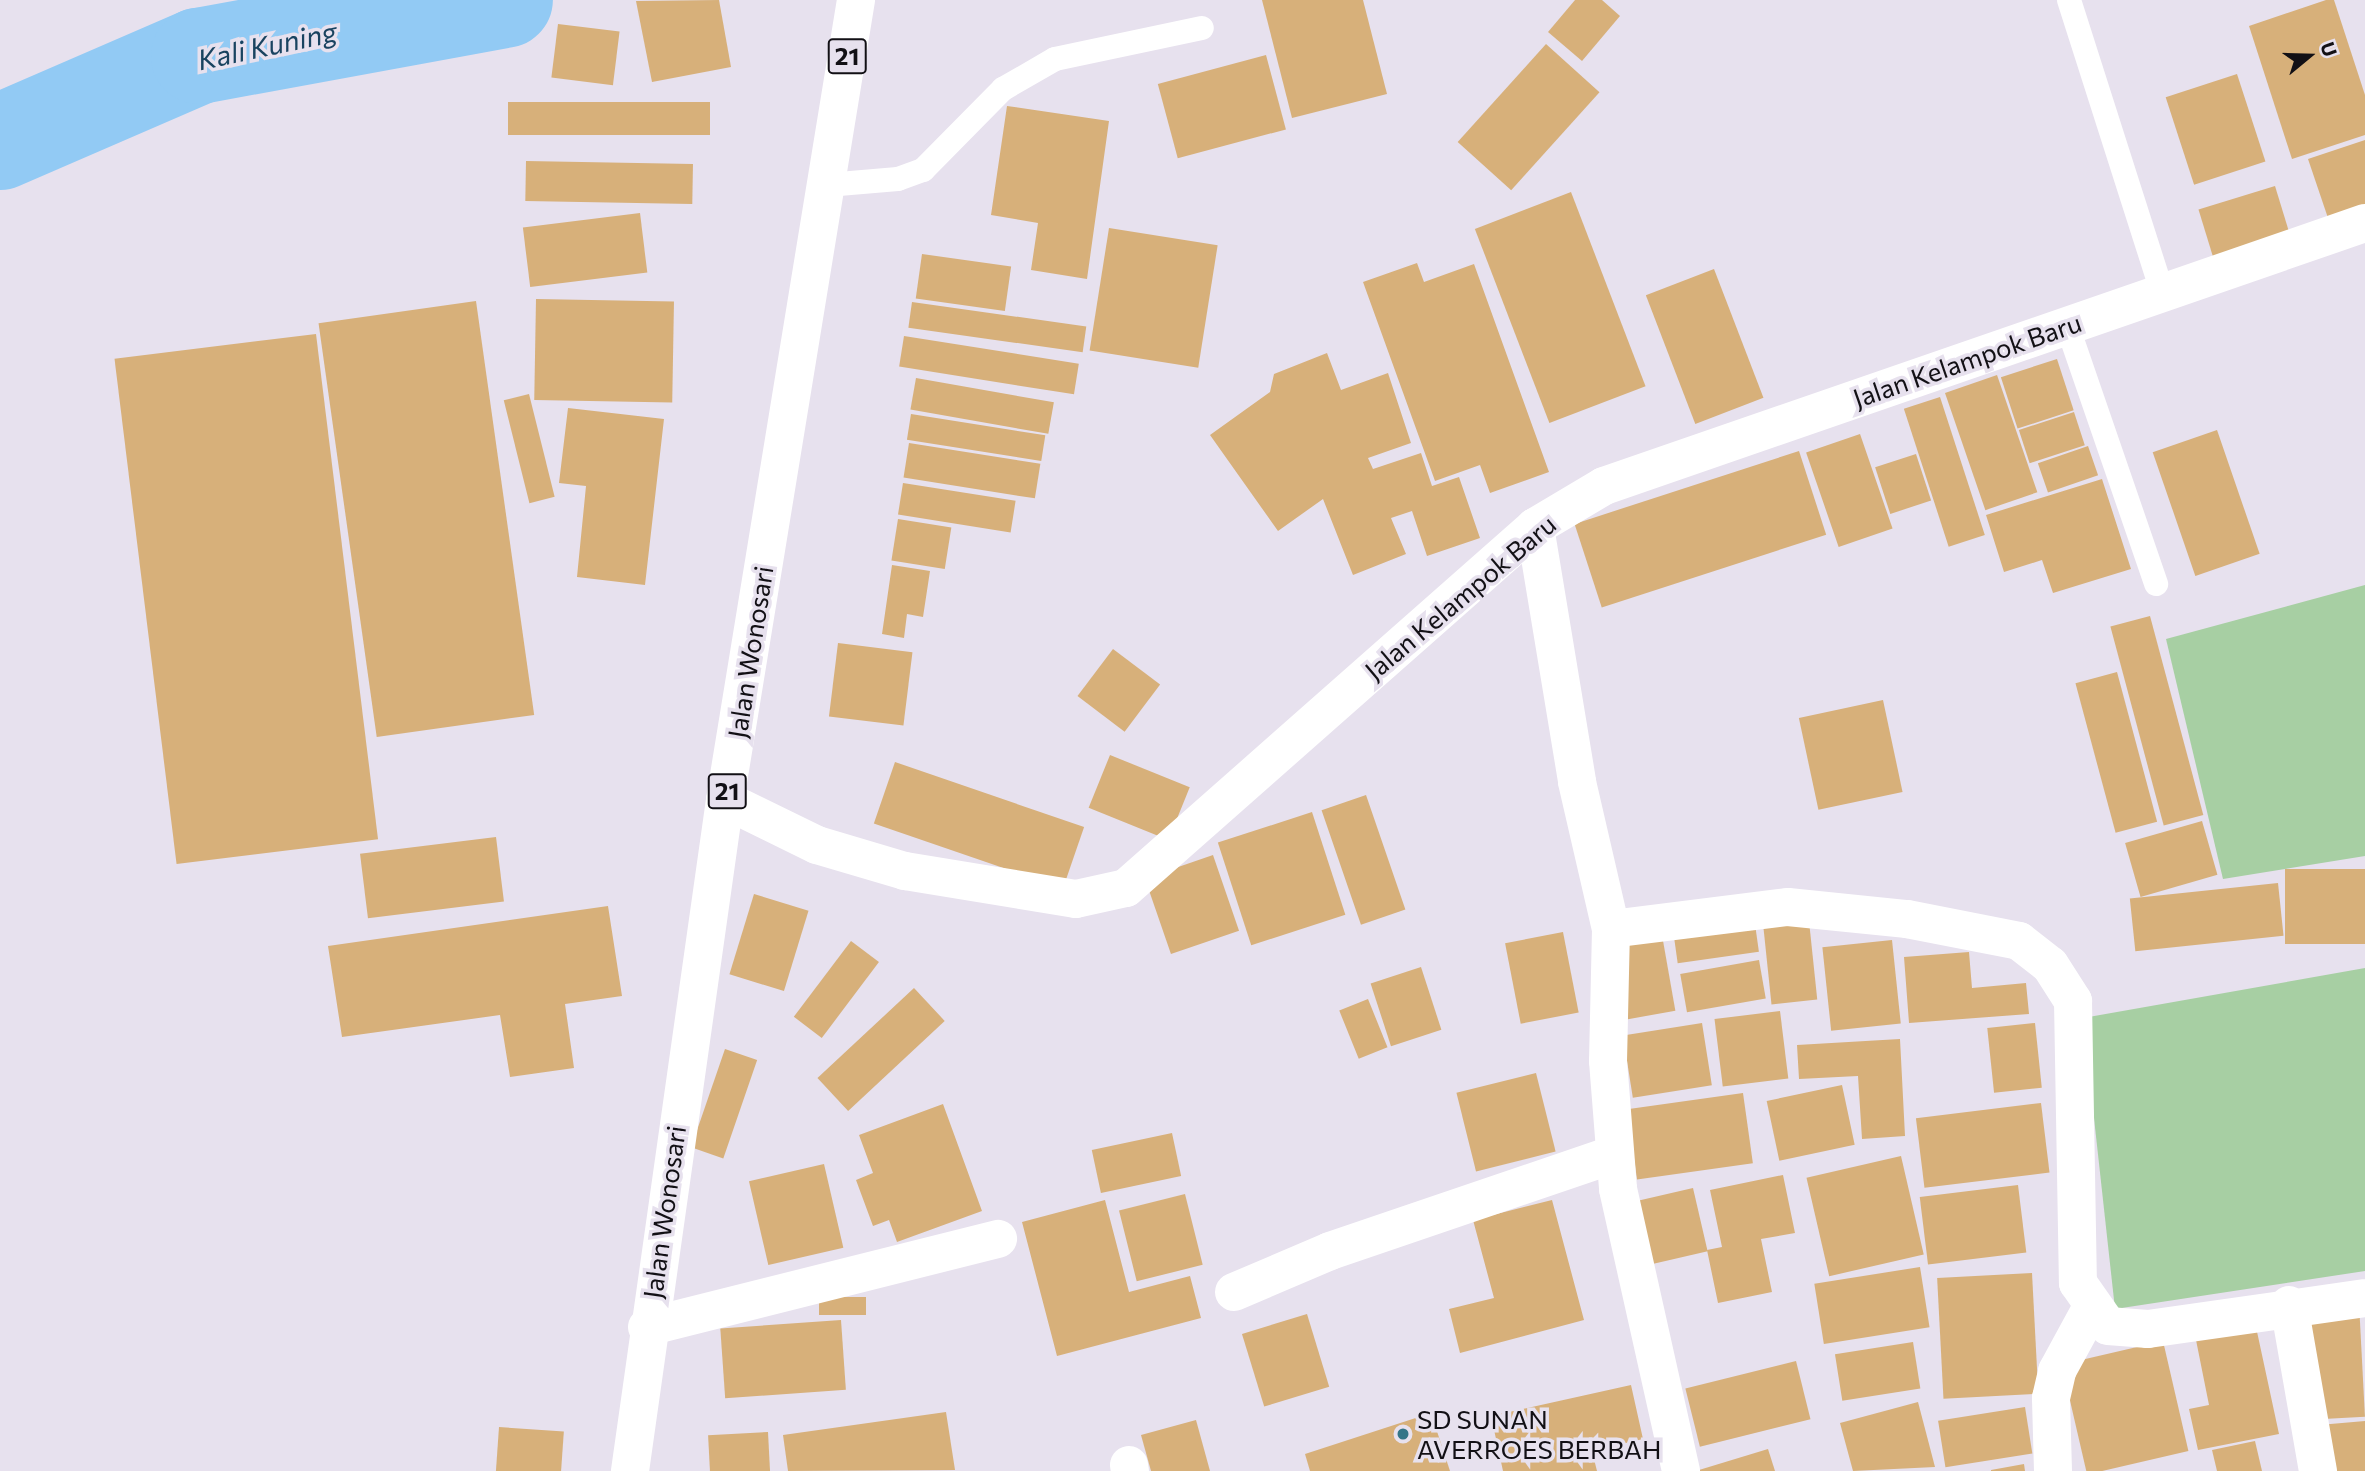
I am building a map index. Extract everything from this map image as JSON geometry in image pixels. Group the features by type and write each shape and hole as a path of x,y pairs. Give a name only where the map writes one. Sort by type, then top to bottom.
{"main road":[{"name":"Jalan Wonosari","path":"630,1471 647,1327 725,800 856,0"},
{"name":"Jalan Kelampok Baru","path":"725,800 817,845 905,871 1076,899 1126,888 1535,527 1604,486 2365,223"},
{"path":"1535,527 1577,782 1611,929 1608,1061 1618,1189 1681,1471"},
{"path":"1611,929 1788,907 1908,919 2019,941 2050,965 2073,1000 2078,1283 2108,1326 2148,1329 2289,1305 2365,1298"},
{"path":"1234,1292 1330,1251 1615,1154"},
{"path":"647,1327 998,1239"},
{"path":"2053,1471 2051,1398 2057,1371 2093,1305"},
{"path":"2289,1305 2318,1471"}],"lane":[{"path":"2069,0 2162,292"},
{"path":"827,186 898,178 923,170 1003,89 1055,59 1202,28"},
{"path":"2067,325 2156,584"}],"green space":[{"path":"2365,585 2365,856 2223,879 2166,639"},
{"path":"2365,968 2365,1271 2115,1309 2083,1018"}],"building":[{"path":"719,0 731,67 652,82 636,1"},
{"path":"1262,0 1363,0 1387,94 1292,118"},
{"path":"1575,0 1602,0 1620,16 1582,61 1548,32"},
{"path":"2326,0 2334,0 2365,95 2365,135 2292,159 2249,26"},
{"path":"558,24 620,32 613,85 551,78"},
{"path":"1546,44 1600,92 1511,190 1458,142"},
{"path":"1266,55 1286,129 1178,158 1158,84"},
{"path":"2237,74 2265,161 2194,185 2166,97"},
{"path":"508,102 710,102 710,135 508,135"},
{"path":"1007,106 1109,121 1087,279 1031,270 1038,223 991,215"},
{"path":"2365,140 2365,206 2328,218 2308,159"},
{"path":"526,161 693,164 692,204 525,201"},
{"path":"2275,186 2292,241 2215,264 2198,209"},
{"path":"1571,192 1646,386 1549,423 1475,229"},
{"path":"640,213 647,273 530,287 523,227"},
{"path":"1109,228 1218,245 1198,368 1090,350"},
{"path":"922,254 1011,267 1005,311 916,299"},
{"path":"1417,263 1424,282 1474,264 1549,472 1490,493 1480,465 1435,481 1363,282"},
{"path":"1714,269 1763,398 1695,424 1646,295"},
{"path":"536,299 674,301 672,402 534,400"},
{"path":"476,301 534,715 377,737 319,323"},
{"path":"912,302 1086,326 1083,352 908,328"},
{"path":"316,334 378,839 177,864 115,359"},
{"path":"904,336 1079,364 1074,394 899,367"},
{"path":"1327,353 1341,390 1388,373 1411,443 1368,458 1373,469 1421,453 1432,486 1459,477 1480,538 1427,556 1412,511 1391,518 1406,554 1353,575 1323,499 1278,531 1210,435 1270,392 1274,374"},
{"path":"2057,359 2074,410 2018,429 2001,377"},
{"path":"1997,375 2037,492 1985,510 1945,393"},
{"path":"916,378 1054,402 1048,434 910,410"},
{"path":"529,394 555,497 529,503 504,400"},
{"path":"1940,397 1985,535 1949,547 1904,409"},
{"path":"568,408 664,419 645,585 577,577 586,486 559,483"},
{"path":"2074,412 2085,445 2030,463 2019,430"},
{"path":"911,414 1045,435 1041,461 907,440"},
{"path":"2217,430 2260,554 2195,576 2153,452"},
{"path":"1860,434 1893,529 1839,547 1806,453"},
{"path":"909,443 1040,464 1035,498 904,478"},
{"path":"2088,446 2098,475 2048,493 2038,463"},
{"path":"1799,451 1826,535 1602,608 1575,524"},
{"path":"1916,454 1931,501 1890,514 1875,467"},
{"path":"2102,479 2131,569 2053,593 2042,560 2004,572 1986,515"},
{"path":"903,483 1016,501 1011,532 898,515"},
{"path":"898,519 951,527 945,569 891,560"},
{"path":"892,565 930,571 923,617 907,614 904,638 882,634"},
{"path":"2150,616 2203,815 2164,826 2110,627"},
{"path":"838,643 912,652 903,726 829,716"},
{"path":"1113,649 1160,685 1125,732 1077,696"},
{"path":"2117,672 2157,822 2116,833 2075,683"},
{"path":"1883,700 1903,792 1818,810 1799,718"},
{"path":"1110,755 1190,787 1168,840 1089,808"},
{"path":"895,762 1084,827 1063,889 874,823"},
{"path":"1366,795 1405,909 1361,925 1322,810"},
{"path":"1312,812 1345,915 1251,945 1218,843"},
{"path":"2202,821 2217,875 2141,897 2125,843"},
{"path":"496,837 504,902 368,918 360,854"},
{"path":"1213,855 1239,931 1171,954 1145,878"},
{"path":"2285,869 2365,869 2365,944 2285,944"},
{"path":"2278,883 2284,936 2135,951 2130,899"},
{"path":"754,894 809,911 784,991 729,974"},
{"path":"608,906 622,996 565,1004 574,1068 510,1077 500,1015 342,1037 328,946"},
{"path":"1809,921 1817,1000 1772,1004 1763,926"},
{"path":"1755,924 1759,952 1678,963 1674,935"},
{"path":"1563,932 1579,1012 1521,1024 1505,943"},
{"path":"1662,935 1675,1011 1625,1020 1612,944"},
{"path":"1892,940 1901,1024 1831,1031 1822,947"},
{"path":"851,941 879,962 822,1038 794,1017"},
{"path":"1969,952 1972,988 2026,983 2029,1014 1909,1023 1904,957"},
{"path":"1759,960 1766,998 1687,1012 1680,974"},
{"path":"1421,967 1441,1030 1391,1046 1371,983"},
{"path":"914,988 945,1021 848,1111 817,1078"},
{"path":"1368,999 1387,1047 1359,1059 1339,1011"},
{"path":"1780,1011 1788,1078 1723,1087 1714,1019"},
{"path":"1702,1023 1712,1085 1633,1098 1623,1036"},
{"path":"2035,1023 2042,1088 1994,1093 1987,1028"},
{"path":"1900,1039 1905,1136 1862,1139 1858,1076 1799,1079 1797,1045"},
{"path":"725,1049 757,1060 723,1158 691,1147"},
{"path":"1536,1073 1556,1152 1476,1171 1456,1093"},
{"path":"1842,1085 1855,1145 1779,1161 1767,1101"},
{"path":"1743,1093 1753,1163 1637,1180 1627,1109"},
{"path":"2041,1103 2050,1172 1924,1188 1916,1118"},
{"path":"943,1104 982,1211 897,1242 889,1220 873,1226 856,1180 873,1173 859,1135"},
{"path":"1172,1133 1181,1176 1101,1193 1092,1150"},
{"path":"1901,1156 1924,1254 1829,1276 1806,1178"},
{"path":"824,1164 843,1248 768,1265 749,1181"},
{"path":"1783,1175 1795,1233 1761,1239 1772,1292 1718,1303 1707,1250 1722,1247 1710,1190"},
{"path":"2018,1185 2026,1252 1928,1265 1920,1197"},
{"path":"1693,1188 1708,1251 1648,1265 1634,1202"},
{"path":"1185,1194 1203,1265 1137,1281 1119,1210"},
{"path":"1105,1200 1129,1292 1190,1276 1201,1318 1057,1356 1022,1222"},
{"path":"1552,1200 1584,1320 1460,1353 1449,1309 1494,1298 1473,1220"},
{"path":"1920,1267 1930,1327 1824,1344 1814,1284"},
{"path":"2032,1273 2038,1394 1943,1399 1937,1278"},
{"path":"819,1297 866,1297 866,1315 819,1315"},
{"path":"2359,1303 2365,1417 2314,1420 2308,1306"},
{"path":"2253,1313 2279,1434 2198,1450 2189,1409 2209,1405 2193,1325"},
{"path":"1307,1314 1329,1387 1264,1407 1242,1334"},
{"path":"841,1320 846,1390 725,1398 720,1328"},
{"path":"2163,1341 2188,1451 2102,1471 2086,1471 2062,1364"},
{"path":"1913,1342 1920,1388 1842,1401 1835,1354"},
{"path":"1796,1361 1811,1419 1700,1447 1685,1389"},
{"path":"1631,1385 1643,1439 1592,1451 1597,1471 1503,1471 1491,1416"},
{"path":"1918,1402 1935,1467 1853,1471 1840,1423"},
{"path":"2025,1407 2032,1453 1945,1467 1938,1421"},
{"path":"946,1412 955,1470 788,1471 783,1435"},
{"name":"SD SUNAN AVERROES BERBAH","path":"1431,1413 1450,1471 1310,1471 1305,1454"},
{"path":"1196,1420 1210,1471 1151,1471 1141,1435"},
{"path":"2365,1421 2365,1471 2324,1471 2319,1425"},
{"path":"499,1427 564,1432 561,1471 496,1471"},
{"path":"768,1432 770,1471 710,1471 708,1435"},
{"path":"2255,1441 2262,1471 2217,1471 2212,1450"},
{"path":"1768,1449 1775,1471 1699,1471 1699,1470"},
{"path":"2024,1464 2025,1471 1991,1471 1991,1470"}],"waterway":[{"name":"Kali Kuning","path":"0,142 199,56 505,0"}],"place":[{"name":"SD SUNAN AVERROES BERBAH","path":"1403,1434"}]}
